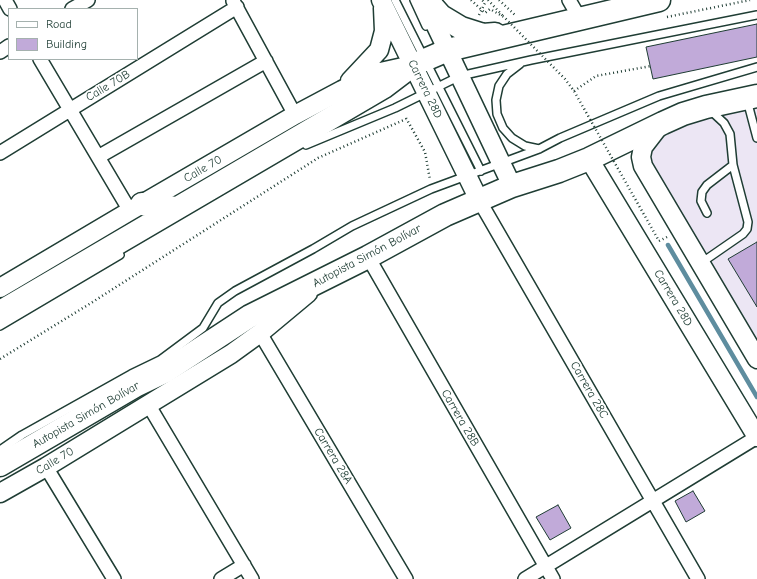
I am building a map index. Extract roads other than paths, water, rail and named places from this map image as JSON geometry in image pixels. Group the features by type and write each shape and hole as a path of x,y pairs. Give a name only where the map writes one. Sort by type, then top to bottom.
{"highway":[{"path":"429,0 433,8 441,16 471,32 483,35 528,30"},
{"path":"0,312 384,87 434,55 528,30 659,0"},
{"name":"Autopista Simón Bolívar","path":"0,465 137,385 166,371 250,316 368,257 445,215 512,186 559,171 589,159 663,123 706,107 752,97"},
{"path":"136,207 176,208"}],"street":[{"path":"74,8 88,0"},
{"path":"342,90 378,50 384,31 381,0"},
{"name":"Carrera 28D","path":"381,0 454,76 502,164 512,186"},
{"name":"Carrera 28D","path":"425,0 434,55 433,90 474,174 479,200"},
{"path":"569,0 580,19"},
{"path":"235,4 296,115"},
{"name":"Calle 70B","path":"0,153 235,4"},
{"name":"Calle 70","path":"0,288 136,207 342,90 376,73 434,55"},
{"path":"41,60 98,157 136,207"},
{"path":"98,157 266,61"},
{"path":"663,123 643,147 641,157 646,172 757,359"},
{"name":"Carrera 28D","path":"589,159 757,437"},
{"name":"Carrera 28C","path":"479,200 698,579"},
{"name":"Carrera 28B","path":"368,257 553,579"},
{"name":"Calle 70","path":"0,493 46,467 231,354 260,333 326,278"},
{"name":"Carrera 28A","path":"260,333 406,579"},
{"path":"148,404 252,579"},
{"path":"525,579 757,437"},
{"path":"46,467 114,579"},
{"path":"221,579 244,565"}],"lane":[{"path":"395,0 434,55"},
{"path":"414,0 430,33"},
{"path":"296,150 309,142 395,108 433,90 454,76 757,15"},
{"path":"531,60 518,65 506,74 499,86 496,100 497,114 503,128 512,138 524,146 539,149"},
{"path":"0,450 29,431 131,374 160,360 203,328 218,303 235,291 352,226 432,189 539,149 560,138 659,96 757,67"},
{"path":"752,97 757,138"},
{"path":"701,264 743,234 747,229 748,222 733,164 730,134 724,123 706,107"},
{"path":"707,213 701,201 702,192 733,164"},
{"path":"0,326 128,249"}],"waterway":[{"path":"668,245 757,397"}]}
